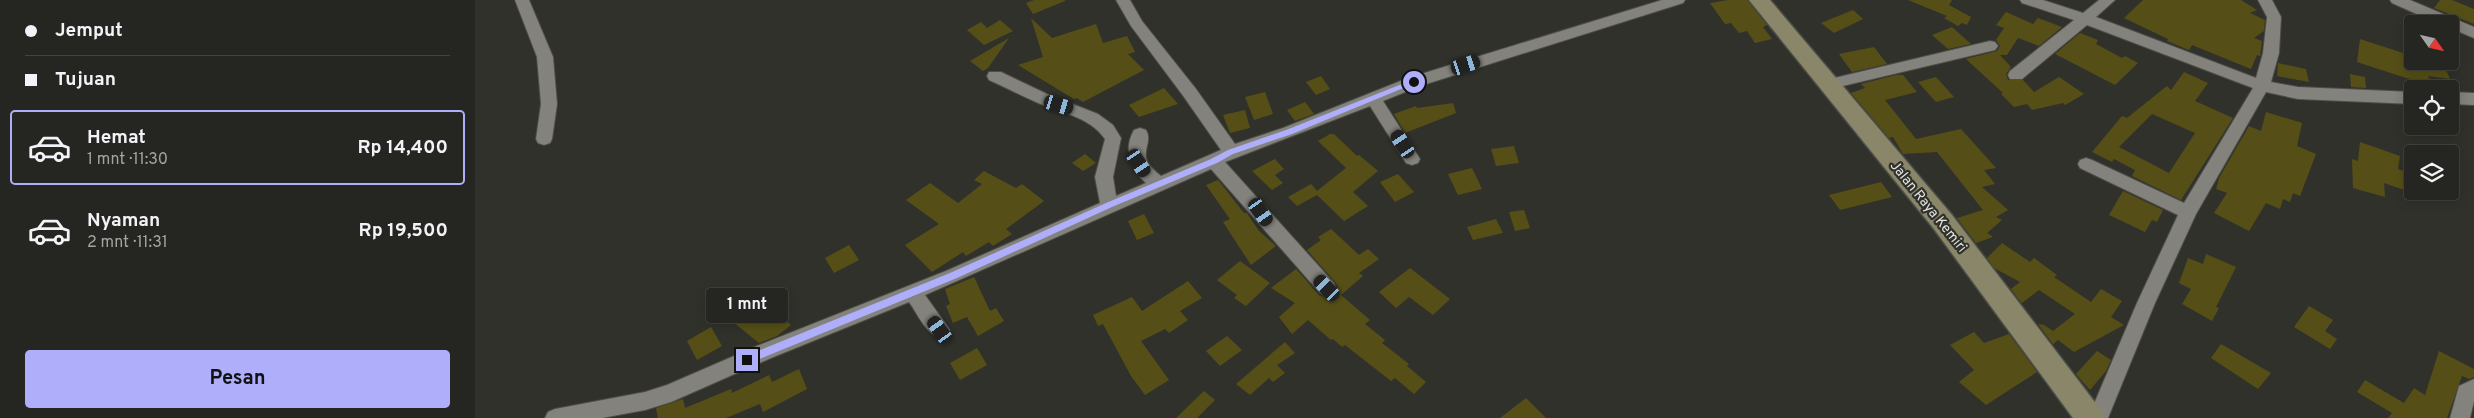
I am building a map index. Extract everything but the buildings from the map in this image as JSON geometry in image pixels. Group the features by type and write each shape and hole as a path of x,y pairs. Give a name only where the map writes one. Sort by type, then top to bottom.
{"street":[{"path":"522,0 545,57 549,104 544,139"},
{"path":"1123,0 1136,23 1190,93 1231,152"},
{"path":"555,418 644,410 671,393 764,352 913,293 1231,152 1289,132 1414,82 1678,0"},
{"name":"Jalan Raya Kemiri","path":"1759,0 1949,230 2090,418"},
{"path":"2027,0 2262,86 2333,95 2404,98"},
{"path":"2016,75 2086,20 2108,0"},
{"path":"2098,418 2146,303 2189,212 2262,86 2271,53 2274,17 2265,0"},
{"path":"2397,0 2474,33"},
{"path":"1830,84 1990,46"},
{"path":"995,76 1048,101 1080,110 1095,118 1107,128 1113,138 1104,177 1109,205"},
{"path":"1373,98 1412,160"},
{"path":"2459,98 2474,99"},
{"path":"1141,134 1135,154 1146,174 1159,184"},
{"path":"1214,161 1261,212 1283,242 1327,288"},
{"path":"2086,164 2189,212"},
{"path":"913,293 940,330"},
{"path":"2460,418 2466,392 2474,388"}],"route":[{"path":"747,360 953,276 1231,152 1289,132 1414,82"}]}
